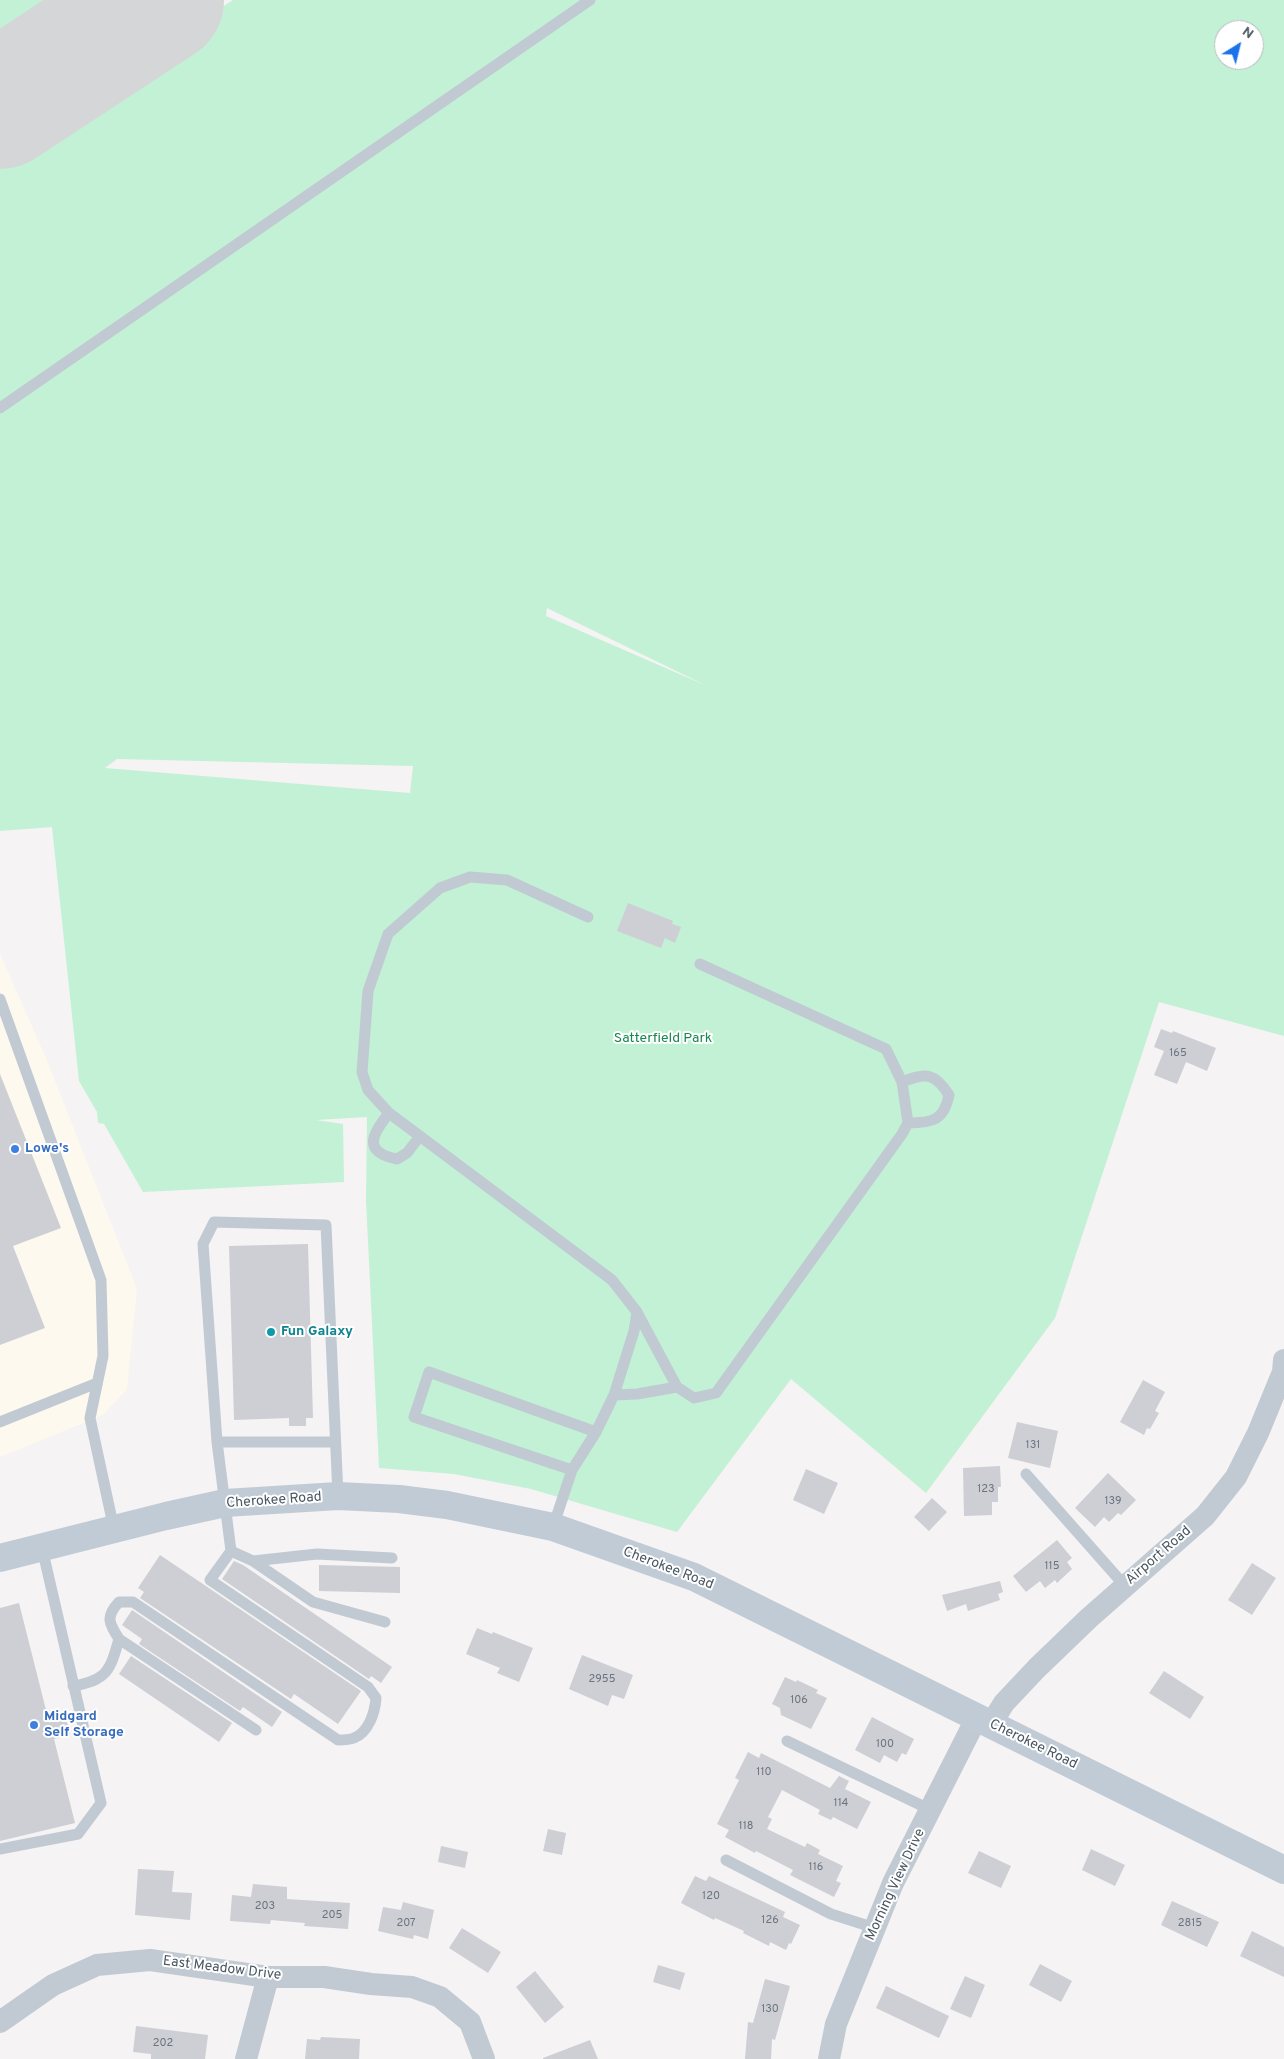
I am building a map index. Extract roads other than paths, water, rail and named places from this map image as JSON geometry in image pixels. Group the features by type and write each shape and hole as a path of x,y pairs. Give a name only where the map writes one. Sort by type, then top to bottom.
{"main road":[{"name":"Cherokee Road","path":"0,1558 225,1503 338,1496 399,1499 447,1506 553,1527 694,1577 1284,1870"}],"street":[{"name":"Airport Road","path":"984,1720 1004,1703 1089,1618 1204,1516 1236,1478 1258,1433 1284,1368"},
{"name":"Morning View Drive","path":"830,2059 836,2024 893,1884 931,1810 984,1720"},
{"name":"East Meadow Drive","path":"0,2022 53,1985 97,1965 150,1960 268,1977 324,1977 371,1984 412,1987 440,1997 470,2022 484,2059"},
{"path":"246,2059 268,1977"}],"lane":[{"path":"0,408 590,0"},
{"path":"588,917 507,880 470,877 440,888 388,934 368,991 362,1072 368,1090 389,1113 612,1280 637,1312 677,1387 694,1398 716,1393 908,1124 902,1082 886,1049 700,964"},
{"path":"0,999 101,1280 103,1356 90,1418 114,1529"},
{"path":"902,1082 928,1075 941,1081 950,1095 946,1108 938,1118 924,1123 908,1124"},
{"path":"389,1113 376,1129 373,1140 376,1150 386,1157 396,1159 407,1154 420,1136"},
{"path":"256,1730 119,1639 110,1625 111,1610 119,1602 133,1602 338,1740 354,1738 363,1731 374,1713 376,1698 368,1687 210,1580 231,1551 217,1442 203,1244 214,1222 326,1225 338,1496"},
{"path":"553,1527 572,1470 596,1432 614,1395 634,1331 637,1312"},
{"path":"572,1470 414,1417 429,1372 596,1432"},
{"path":"0,1422 97,1383"},
{"path":"614,1395 637,1394 677,1387"},
{"path":"217,1442 335,1442"},
{"path":"1026,1474 1125,1586"},
{"path":"0,1849 78,1834 101,1803 42,1548"},
{"path":"231,1551 253,1561 313,1602 385,1622"},
{"path":"253,1561 317,1554 392,1558"},
{"path":"73,1686 86,1684 102,1677 113,1662 119,1639"},
{"path":"787,1741 931,1810"},
{"path":"726,1860 831,1914 875,1928"}],"place":[{"name":"Lowe's","path":"15,1149"},
{"name":"Fun Galaxy","path":"271,1332"},
{"name":"Midgard Self Storage","path":"34,1725"}],"park label":[{"name":"Satterfield Park","path":"663,1039"}]}
